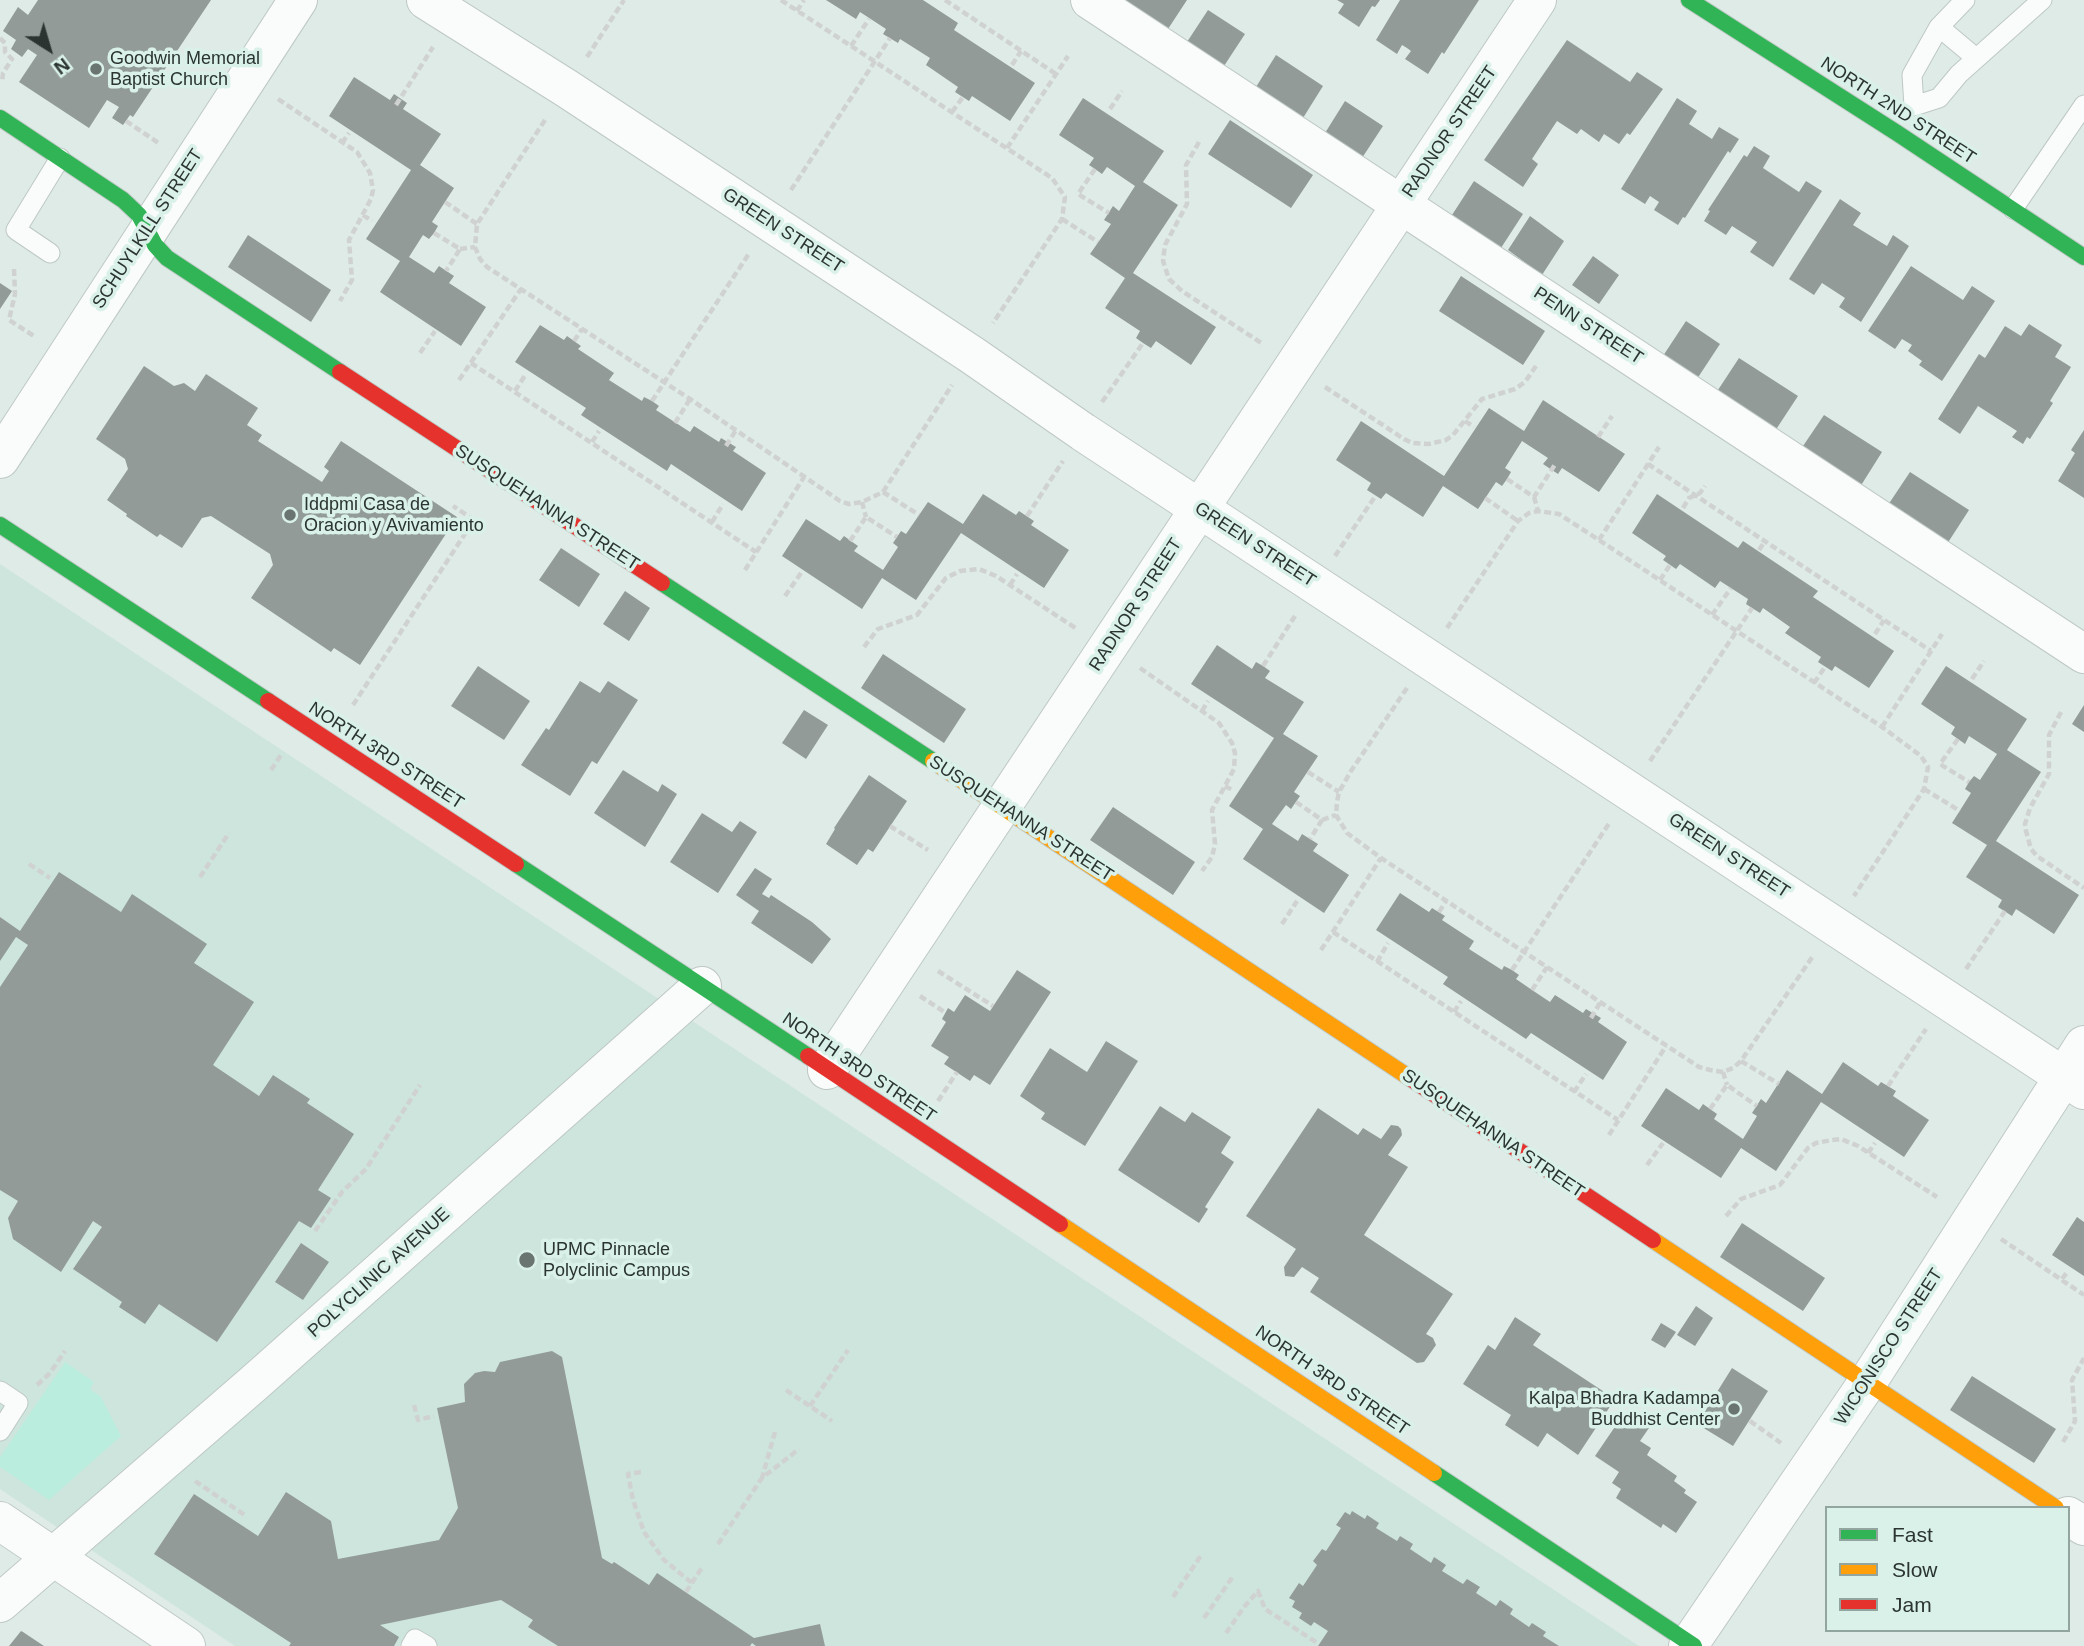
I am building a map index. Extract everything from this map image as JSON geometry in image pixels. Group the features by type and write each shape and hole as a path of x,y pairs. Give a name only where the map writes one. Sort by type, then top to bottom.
{"street":[{"name":"SCHUYLKILL STREET","path":"0,459 298,0"},
{"name":"GREEN STREET","path":"426,0 577,95 972,355 1199,509 2074,1083"},
{"name":"PENN STREET","path":"1090,0 2084,654"},
{"name":"RADNOR STREET","path":"827,1070 1537,0"},
{"name":"NORTH 2ND STREET","path":"1689,0 1897,132 2084,257"},
{"name":"SUSQUEHANNA STREET","path":"0,118 123,200 139,215 155,245 167,258 1003,807 2053,1506"},
{"name":"NORTH 3RD STREET","path":"0,525 702,986 1691,1645"},
{"name":"POLYCLINIC AVENUE","path":"0,1603 253,1384 702,986"},
{"name":"WICONISCO STREET","path":"1691,1645 1867,1382 2074,1083 2084,1045"},
{"path":"0,1521 179,1644"}],"lane":[{"path":"1897,132 1914,106 1912,75 1939,27 1965,0"},
{"path":"1914,106 1939,98 1976,58 2042,0"},
{"path":"1939,27 1976,58"},
{"path":"2013,209 2084,105"},
{"path":"50,253 16,230 60,158"},
{"path":"0,1391 18,1404 0,1431"},
{"path":"411,1646 415,1639 427,1646"}],"path":[{"path":"582,64 624,0"},
{"path":"781,0 1052,178 1065,197 1062,219 990,327"},
{"path":"797,11 804,0"},
{"path":"945,0 1056,74"},
{"path":"851,46 869,19"},
{"path":"0,37 5,43 5,52 12,59 3,73"},
{"path":"787,196 890,38"},
{"path":"396,105 438,40"},
{"path":"1012,65 1021,51"},
{"path":"1007,148 1068,56"},
{"path":"1110,109 1122,91"},
{"path":"274,96 362,158 370,173 373,190 349,240 352,280 340,301"},
{"path":"952,112 962,97"},
{"path":"549,115 477,223 475,247 480,259 487,267 690,399 840,501 862,502 883,492 955,381"},
{"path":"126,121 160,144"},
{"path":"342,143 349,133"},
{"path":"1199,142 1186,164 1187,204 1167,238 1163,254 1169,279 1192,299 1263,344"},
{"path":"1065,197 1078,194 1095,169"},
{"path":"1078,194 1109,213"},
{"path":"445,202 477,223"},
{"path":"363,215 372,221"},
{"path":"1062,219 1098,242"},
{"path":"434,233 460,249 475,247"},
{"path":"652,401 752,248"},
{"path":"446,271 460,249"},
{"path":"14,269 15,294 9,320 34,335"},
{"path":"459,380 521,289"},
{"path":"1188,305 1192,299"},
{"path":"574,341 582,329"},
{"path":"420,353 435,331"},
{"path":"1101,403 1143,343"},
{"path":"471,363 756,552"},
{"path":"1325,387 1385,431 1412,443 1429,444 1446,440 1453,435 1482,399 1521,386 1536,366"},
{"path":"515,391 526,373"},
{"path":"675,423 690,399"},
{"path":"1598,436 1612,416"},
{"path":"1465,421 1474,427"},
{"path":"726,446 736,430"},
{"path":"592,442 599,431"},
{"path":"1599,540 1660,447"},
{"path":"1027,516 1067,455"},
{"path":"1534,497 1556,463"},
{"path":"1648,464 1931,651"},
{"path":"745,570 804,477"},
{"path":"1507,479 1534,497 1538,511"},
{"path":"1683,508 1705,486"},
{"path":"883,492 919,515"},
{"path":"1334,558 1376,495"},
{"path":"1485,498 1518,521"},
{"path":"862,502 866,517 897,537"},
{"path":"712,522 723,504"},
{"path":"353,705 474,520 453,506"},
{"path":"1444,633 1518,521 1538,511 1559,514 1882,727 1921,756 1928,767 1924,789 1853,897"},
{"path":"850,541 866,517"},
{"path":"1759,550 1765,541"},
{"path":"1660,580 1670,565"},
{"path":"864,647 878,629 917,615 940,583 953,573 979,569 1010,585 1077,629"},
{"path":"785,596 801,573"},
{"path":"1010,585 1017,575"},
{"path":"1712,615 1731,588"},
{"path":"1647,764 1752,607"},
{"path":"1263,666 1300,610"},
{"path":"1875,634 1884,620"},
{"path":"1882,727 1942,634"},
{"path":"1972,679 1984,661"},
{"path":"1814,683 1825,667"},
{"path":"1140,668 1224,728 1232,743 1235,761 1231,777 1212,810 1215,844 1212,856 1202,871"},
{"path":"1409,684 1339,792 1336,815 1347,833 1381,858 1600,1003 1699,1067 1723,1072 1741,1061 1816,951"},
{"path":"1202,711 1208,701"},
{"path":"2061,712 2049,735 2049,774 2029,808 2025,824 2031,849 2053,871 2084,888"},
{"path":"1928,767 1940,764 1958,738"},
{"path":"271,769 283,751"},
{"path":"1940,764 1969,782"},
{"path":"1307,772 1339,792"},
{"path":"1225,786 1234,791"},
{"path":"1924,789 1960,811"},
{"path":"1296,802 1322,820"},
{"path":"1310,839 1322,820 1336,815"},
{"path":"1512,970 1613,817"},
{"path":"890,826 930,851"},
{"path":"200,877 229,833"},
{"path":"1321,950 1381,858"},
{"path":"29,864 50,878"},
{"path":"1282,924 1297,901"},
{"path":"1438,912 1446,901"},
{"path":"1964,973 2005,911"},
{"path":"1333,932 1618,1120"},
{"path":"1377,962 1388,943"},
{"path":"931,966 993,1006"},
{"path":"1532,990 1547,967"},
{"path":"914,992 946,1013"},
{"path":"1454,1012 1461,1001"},
{"path":"1591,1018 1600,1003"},
{"path":"1888,1086 1929,1025"},
{"path":"1609,1135 1666,1046"},
{"path":"1741,1061 1779,1084"},
{"path":"936,1104 957,1072"},
{"path":"1723,1072 1727,1085 1757,1106"},
{"path":"1574,1092 1586,1074"},
{"path":"315,1231 342,1192 366,1169 420,1085"},
{"path":"1710,1109 1727,1085"},
{"path":"1726,1216 1741,1199 1780,1185 1802,1154 1816,1143 1841,1139 1858,1146 1937,1197"},
{"path":"1647,1165 1663,1143"},
{"path":"1868,1153 1875,1143"},
{"path":"2001,1239 2084,1296"},
{"path":"2062,1279 2068,1271"},
{"path":"810,1406 848,1350"},
{"path":"50,1373 65,1351"},
{"path":"2063,1442 2075,1421 2072,1380 2084,1357"},
{"path":"786,1390 832,1421"},
{"path":"414,1405 418,1420 434,1416"},
{"path":"1750,1420 1787,1447"},
{"path":"718,1544 762,1478 775,1433"},
{"path":"762,1478 800,1449"},
{"path":"641,1472 628,1474 644,1532 664,1560 692,1583"},
{"path":"191,1479 246,1516"},
{"path":"1173,1597 1202,1554"},
{"path":"686,1592 703,1566"},
{"path":"1204,1618 1234,1575"},
{"path":"1226,1633 1258,1591 1265,1609 1319,1644"}],"shaded area":[{"name":"UPMC Pinnacle Polyclinic Campus","path":"0,564 1639,1646 235,1646 0,1489"}],"green space":[{"path":"65,1362 94,1382 90,1389 101,1397 121,1436 49,1500 0,1467 0,1457"}],"building":[{"name":"Goodwin Memorial Baptist Church","path":"38,0 211,0 133,117 130,115 123,125 112,118 119,107 107,100 89,128 19,82 37,55 28,49 22,57 11,49 16,40 3,31 18,7 28,15"},
{"path":"826,0 923,0 958,23 954,30 1035,83 1010,121 972,96 969,101 955,92 958,87 926,65 930,58 900,39 898,43 883,34 886,29 860,12 856,19"},
{"path":"1123,0 1187,0 1168,29"},
{"path":"1337,0 1380,0 1375,7 1372,6 1359,27 1338,13 1344,4"},
{"path":"1400,0 1479,0 1428,74 1405,59 1411,51 1407,48 1402,45 1397,54 1376,40"},
{"path":"1208,10 1245,34 1224,66 1187,42"},
{"path":"1567,40 1630,82 1637,72 1663,89 1630,135 1627,133 1619,144 1604,134 1599,142 1581,129 1577,134 1557,121 1532,159 1538,164 1523,187 1484,160"},
{"path":"1276,55 1323,86 1303,118 1256,87"},
{"path":"354,77 390,100 394,94 407,103 403,109 441,134 420,165 454,188 432,222 438,226 434,233 429,239 423,235 409,257 434,273 439,266 454,276 449,283 486,307 461,346 380,292 400,261 366,239 411,170 329,116"},
{"path":"1083,98 1164,151 1143,182 1178,205 1133,273 1216,327 1191,365 1156,341 1151,348 1143,343 1136,338 1140,331 1105,308 1125,278 1090,254 1111,224 1104,220 1113,206 1119,211 1135,186 1107,167 1102,174 1089,165 1094,158 1059,135"},
{"path":"1677,98 1697,111 1689,124 1712,139 1719,127 1739,139 1678,225 1654,210 1659,202 1650,196 1645,204 1621,189"},
{"path":"1345,101 1383,126 1362,158 1325,133"},
{"path":"1230,120 1313,175 1291,208 1208,154"},
{"path":"1754,146 1770,156 1763,168 1799,192 1806,181 1822,191 1773,267 1750,252 1757,242 1732,226 1726,235 1704,221 1710,211 1708,210 1744,155 1747,157"},
{"path":"1474,181 1523,214 1501,248 1452,215"},
{"path":"1840,199 1861,213 1853,225 1887,246 1893,235 1909,246 1861,322 1839,307 1845,298 1822,283 1814,295 1789,279"},
{"path":"1530,216 1564,241 1542,275 1508,250"},
{"path":"248,235 331,290 311,322 228,267"},
{"path":"1593,256 1619,275 1599,304 1572,285"},
{"path":"1911,266 1963,300 1972,286 1995,301 1942,381 1919,365 1922,361 1908,351 1912,345 1902,339 1895,349 1868,331"},
{"path":"1461,276 1545,331 1523,365 1439,311"},
{"path":"0,283 12,291 0,309"},
{"path":"1686,321 1720,344 1695,382 1661,359"},
{"path":"2029,324 2062,345 2055,357 2071,367 2050,401 2053,403 2030,439 2027,437 2023,444 2012,437 2017,431 1978,406 1960,434 1938,419 1979,354 1985,358 2005,326 2021,336"},
{"path":"540,325 564,340 567,336 581,346 578,349 614,373 609,380 642,401 644,397 652,401 659,406 656,410 690,432 694,426 719,442 721,438 736,447 733,451 766,473 742,511 671,464 667,471 581,415 586,408 515,362"},
{"path":"1739,358 1798,396 1775,431 1716,393"},
{"name":"Iddpmi Casa de Oracion y Avivamiento","path":"144,366 174,386 184,383 195,391 206,374 258,408 247,425 262,435 258,441 322,482 329,471 324,467 341,441 457,517 360,665 334,648 331,652 251,598 273,565 270,554 211,516 202,518 182,548 160,534 157,537 107,500 128,469 125,459 96,439"},
{"path":"1543,400 1625,454 1599,492 1562,468 1558,474 1543,464 1548,458 1522,441 1505,468 1511,472 1507,479 1502,486 1496,482 1478,509 1443,486 1423,517 1386,493 1381,499 1367,490 1371,483 1336,460 1361,421 1444,476 1489,408 1524,431"},
{"path":"1824,415 1882,452 1860,487 1801,449"},
{"path":"2084,430 2084,498 2058,481 2075,453 2071,450"},
{"path":"1910,472 1969,510 1947,544 1888,505"},
{"path":"983,494 1016,515 1019,511 1034,521 1031,525 1069,550 1044,588 961,533 916,600 882,578 862,609 782,556 806,519 840,541 844,536 858,546 854,551 883,570 898,547 893,543 901,531 906,534 928,502 963,524"},
{"path":"1657,494 1738,548 1743,541 1818,591 1813,597 1894,651 1869,688 1835,666 1832,671 1818,662 1821,657 1785,633 1790,627 1763,608 1760,613 1752,608 1746,604 1748,599 1720,581 1715,588 1680,564 1676,569 1663,560 1666,556 1632,533"},
{"path":"561,548 600,574 579,607 539,580"},
{"path":"625,591 650,608 629,641 603,624"},
{"path":"1217,645 1252,669 1256,662 1263,666 1270,671 1265,678 1304,702 1283,734 1318,756 1294,792 1300,796 1291,809 1286,805 1272,824 1298,841 1302,834 1318,844 1313,851 1349,875 1324,913 1243,859 1263,829 1229,806 1274,738 1191,684"},
{"path":"883,654 966,709 944,743 861,688"},
{"path":"478,666 530,701 504,740 451,706"},
{"path":"1946,666 2027,719 2007,750 2041,772 1996,841 2079,895 2054,934 2016,909 2012,916 1998,907 2002,900 1966,877 1987,845 1952,823 1971,793 1965,789 1969,782 1974,776 1980,780 1997,754 1969,736 1965,744 1951,734 1955,727 1921,704"},
{"path":"580,681 600,693 608,681 638,700 597,764 592,761 570,796 521,765 546,728 549,730"},
{"path":"2084,705 2084,732 2072,724"},
{"path":"804,710 828,725 806,759 782,743"},
{"path":"623,770 658,792 662,784 677,794 645,847 594,813"},
{"path":"869,775 907,801 873,852 868,849 857,865 826,844"},
{"path":"1113,807 1195,862 1173,895 1090,840"},
{"path":"702,813 732,832 740,821 757,832 718,893 670,862"},
{"path":"755,868 772,879 762,894 769,898 771,895 812,922 831,939 812,964 751,923 759,911 736,895"},
{"path":"59,872 121,912 132,894 207,944 194,963 254,1002 213,1065 259,1096 273,1075 310,1099 307,1103 354,1134 318,1190 331,1198 311,1228 299,1221 217,1342 159,1304 145,1324 119,1307 122,1302 73,1269 102,1227 93,1221 61,1272 13,1239 8,1218 18,1201 0,1190 0,987 28,945 16,937 0,961 0,917 20,931"},
{"path":"1400,893 1429,912 1432,908 1445,916 1442,920 1474,941 1469,949 1502,970 1504,966 1512,970 1519,975 1516,979 1550,1002 1555,995 1583,1013 1586,1009 1601,1018 1598,1022 1627,1042 1603,1080 1531,1033 1526,1039 1443,984 1448,977 1376,930"},
{"path":"1017,970 1051,992 990,1085 974,1075 970,1081 944,1064 949,1057 931,1046 946,1022 942,1019 948,1008 954,1012 965,995 990,1011"},
{"path":"1106,1041 1138,1061 1085,1146 1041,1119 1045,1113 1020,1096 1050,1048 1087,1072"},
{"path":"1843,1062 1878,1086 1881,1082 1896,1091 1893,1096 1929,1120 1904,1157 1821,1102 1776,1171 1741,1148 1721,1178 1641,1126 1666,1088 1699,1110 1703,1104 1717,1114 1714,1119 1743,1139 1757,1116 1752,1113 1761,1099 1766,1103 1787,1070 1822,1094"},
{"path":"1160,1106 1185,1122 1192,1112 1231,1137 1221,1153 1234,1162 1205,1207 1208,1209 1199,1223 1118,1170"},
{"path":"1318,1108 1358,1135 1363,1128 1381,1139 1391,1125 1401,1129 1402,1135 1388,1155 1408,1167 1364,1235 1453,1294 1426,1334 1433,1338 1436,1345 1424,1362 1417,1363 1310,1292 1319,1278 1302,1267 1294,1277 1285,1276 1284,1267 1296,1249 1246,1216"},
{"path":"2077,1217 2084,1222 2084,1276 2052,1255"},
{"path":"1742,1223 1825,1278 1803,1311 1720,1257"},
{"path":"301,1243 329,1262 303,1300 275,1282"},
{"path":"1696,1306 1713,1318 1695,1346 1677,1335"},
{"path":"1515,1317 1541,1334 1533,1345 1615,1399 1578,1455 1547,1433 1538,1447 1505,1425 1511,1415 1463,1384 1488,1345 1495,1350"},
{"path":"1661,1323 1676,1332 1665,1348 1651,1340"},
{"path":"552,1351 562,1357 602,1558 612,1564 614,1562 649,1585 657,1573 754,1638 820,1624 825,1646 756,1646 752,1643 750,1646 558,1646 528,1627 533,1620 501,1600 380,1625 399,1637 394,1646 289,1646 291,1643 154,1554 194,1494 258,1536 286,1492 331,1521 338,1559 439,1540 458,1508 437,1408 465,1402 464,1384 475,1373 495,1372 500,1362"},
{"path":"1732,1368 1768,1391 1733,1446 1697,1424"},
{"path":"1972,1376 2056,1429 2034,1463 1950,1410"},
{"path":"1625,1412 1649,1428 1640,1441 1651,1448 1647,1455 1677,1476 1674,1481 1686,1490 1684,1493 1697,1502 1676,1533 1663,1524 1661,1528 1616,1498 1621,1489 1612,1483 1619,1472 1595,1456"},
{"path":"1352,1511 1365,1519 1367,1515 1379,1523 1376,1528 1397,1541 1400,1536 1413,1544 1410,1549 1431,1563 1434,1557 1446,1565 1442,1571 1463,1584 1467,1579 1480,1587 1476,1593 1496,1606 1500,1600 1513,1609 1510,1614 1529,1627 1532,1623 1546,1632 1543,1636 1559,1646 1318,1646 1328,1631 1314,1622 1311,1626 1299,1618 1302,1613 1292,1607 1295,1601 1289,1598 1299,1583 1303,1586 1317,1565 1313,1561 1322,1549 1326,1551 1334,1539 1341,1528 1336,1525 1345,1512 1350,1515"},
{"path":"21,1631 23,1632 44,1646 9,1646"}],"traffic: fast":[{"path":"1689,0 2084,257"},
{"path":"0,118 123,200 139,215 155,245 167,258 340,372"},
{"path":"0,525 268,701"},
{"path":"662,583 933,761"},
{"path":"516,864 808,1056"},
{"path":"1434,1473 1694,1646"}],"traffic: slow":[{"path":"933,761 1410,1078"},
{"path":"1060,1224 1434,1473"},
{"path":"1653,1240 2053,1506"}],"traffic: jam":[{"path":"340,372 662,583"},
{"path":"268,701 516,864"},
{"path":"808,1056 1060,1224"},
{"path":"1410,1078 1653,1240"}],"place":[{"name":"Goodwin Memorial Baptist Church","path":"96,69"},
{"name":"Iddpmi Casa de Oracion y Avivamiento","path":"290,515"},
{"name":"UPMC Pinnacle Polyclinic Campus","path":"527,1260"},
{"name":"Kalpa Bhadra Kadampa Buddhist Center","path":"1734,1409"}]}
